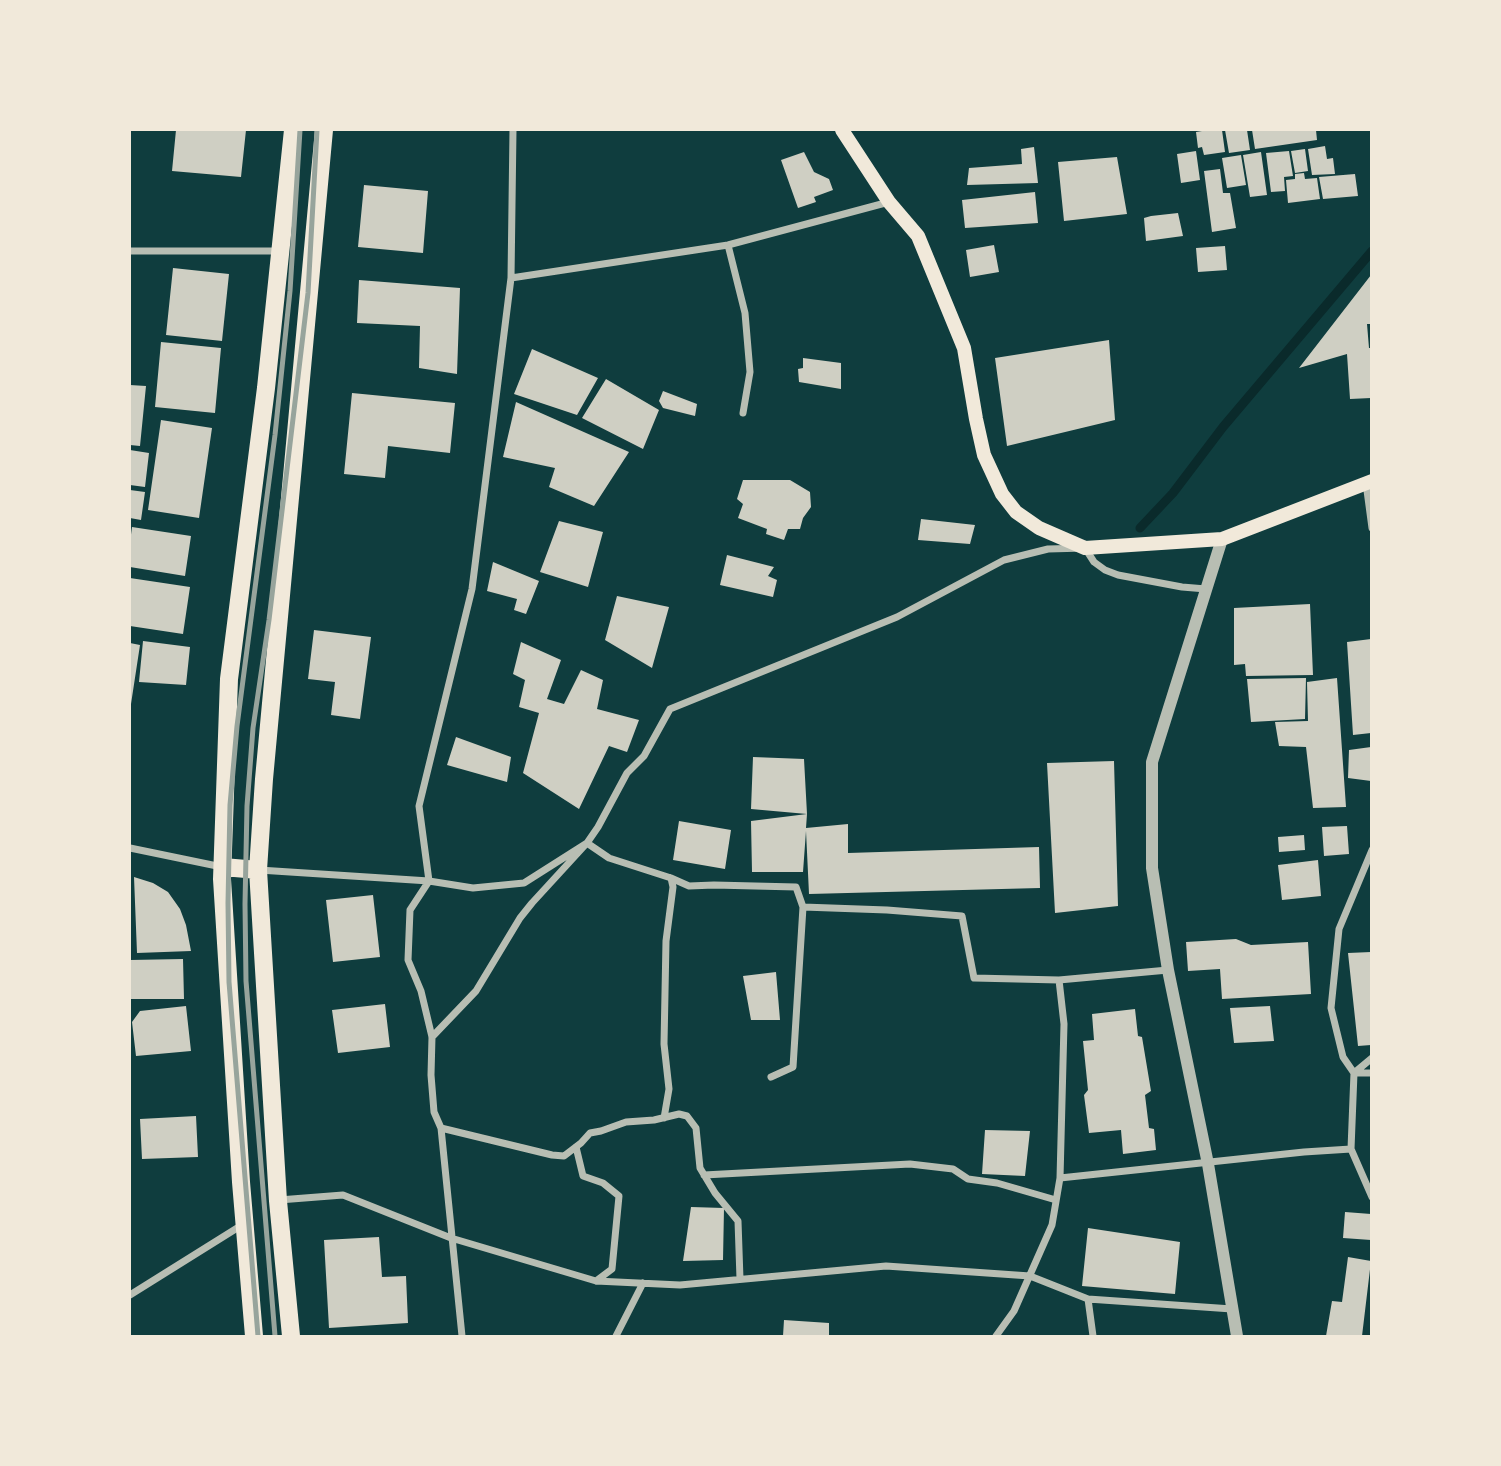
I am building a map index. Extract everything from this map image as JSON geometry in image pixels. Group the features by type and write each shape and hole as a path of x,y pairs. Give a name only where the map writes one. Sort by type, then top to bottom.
{"main road":[{"path":"254,1336 222,879 229,679 266,387 293,130"},
{"path":"291,1336 278,1200 258,870 324,130"},
{"path":"842,130 889,202 918,236 964,348 984,455 1002,495 1016,512 1039,528 1085,548 1222,539 1369,482"},
{"path":"223,867 258,870"}],"street":[{"path":"463,1336 441,1128 434,1112 432,1037 421,991 408,960 410,910 429,881 419,806 472,589 511,278 513,130"},
{"path":"511,278 728,245 889,202"},
{"path":"728,245 745,313 750,372 743,413"},
{"path":"130,251 280,251"},
{"path":"1369,482 1371,528"},
{"path":"1222,539 1152,762 1152,868 1168,970 1208,1164 1237,1336"},
{"path":"432,1037 476,991 520,918 587,843 627,773 644,756 670,709 897,617 1004,560 1048,549 1085,548 1094,562 1118,575 1206,589"},
{"path":"258,870 429,881 473,888 524,883 587,843"},
{"path":"587,843 609,858 671,878 689,887 796,887 803,907 793,1067 771,1077"},
{"path":"130,848 223,867"},
{"path":"1371,850 1339,929 1331,1008 1343,1058 1354,1073 1351,1149 1371,1197"},
{"path":"664,1118 669,1089 664,1044 666,941 673,887 671,878"},
{"path":"803,907 962,916 974,978 1059,980 1168,970"},
{"path":"996,1336 1014,1311 1052,1225 1060,1178 1064,1024 1059,980"},
{"path":"1354,1073 1371,1058"},
{"path":"1354,1073 1371,1073"},
{"path":"441,1128 565,1156 590,1132 626,1122 679,1114 687,1116 696,1128 700,1168 715,1193 738,1221 740,1279"},
{"path":"576,1147 583,1176 603,1182 619,1196 611,1269 596,1281"},
{"path":"1060,1178 1351,1149"},
{"path":"704,1175 910,1164 953,1169 968,1179 997,1183 1056,1200"},
{"path":"278,1200 343,1195 451,1238 596,1281 680,1284 886,1266 1030,1276 1088,1299 1233,1310"},
{"path":"130,1295 244,1223"},
{"path":"616,1336 643,1283"},
{"path":"1088,1299 1093,1336"}],"building":[{"path":"176,130 246,130 241,177 172,171"},
{"path":"1222,130 1225,152 1204,155 1202,147 1198,148 1196,132"},
{"path":"1225,130 1247,130 1250,150 1229,153"},
{"path":"1252,130 1316,130 1317,140 1255,149"},
{"path":"1325,146 1327,159 1333,158 1335,174 1312,175 1308,149"},
{"path":"1034,147 1038,183 967,185 969,168 1022,164 1021,149"},
{"path":"1305,149 1308,171 1295,173 1291,151"},
{"path":"1196,151 1200,180 1181,183 1177,154"},
{"path":"1289,151 1293,176 1284,177 1285,191 1271,192 1266,153"},
{"path":"804,152 814,172 829,179 833,190 814,197 816,202 798,208 781,160"},
{"path":"1261,152 1267,195 1250,197 1243,155"},
{"path":"1241,155 1246,185 1227,188 1222,158"},
{"path":"1117,157 1127,214 1064,221 1058,162"},
{"path":"1220,169 1223,193 1230,193 1236,228 1212,232 1204,171"},
{"path":"1304,173 1305,179 1317,178 1320,199 1288,203 1286,180 1295,179 1295,174"},
{"path":"1355,174 1358,196 1323,199 1319,177"},
{"path":"364,185 428,191 423,253 358,247"},
{"path":"1035,192 1038,223 965,228 962,200"},
{"path":"1178,213 1183,236 1146,241 1144,218"},
{"path":"994,245 999,272 970,277 966,250"},
{"path":"1225,246 1227,270 1198,272 1196,248"},
{"path":"173,268 229,274 222,341 166,335"},
{"path":"1371,275 1371,324 1367,324 1371,348 1371,398 1350,399 1347,354 1299,368"},
{"path":"359,280 460,288 457,374 419,368 420,326 357,323"},
{"path":"1109,340 1115,420 1007,446 995,358"},
{"path":"161,342 221,348 215,413 155,407"},
{"path":"532,349 598,378 577,415 514,394"},
{"path":"803,358 841,363 841,389 799,382 798,369 803,368"},
{"path":"606,379 659,410 643,449 582,418"},
{"path":"130,385 146,386 140,446 130,445"},
{"path":"663,391 697,404 695,416 663,408 659,401"},
{"path":"352,393 455,403 450,453 388,446 385,478 344,474"},
{"path":"516,402 629,452 594,506 549,487 555,468 503,457"},
{"path":"161,420 212,428 199,518 148,510"},
{"path":"130,450 149,453 145,487 130,485"},
{"path":"743,480 790,480 810,492 811,507 803,518 800,529 788,529 784,540 766,534 767,529 738,518 743,504 737,499"},
{"path":"130,490 145,492 141,520 130,518"},
{"path":"921,519 975,525 970,544 918,540"},
{"path":"559,521 603,532 588,587 540,572"},
{"path":"132,527 191,536 185,576 130,567"},
{"path":"727,555 774,567 768,576 777,580 773,597 720,585"},
{"path":"493,562 539,581 526,614 514,610 517,599 487,591"},
{"path":"130,578 190,587 183,634 130,626"},
{"path":"617,596 669,607 652,668 605,640"},
{"path":"1310,604 1313,675 1246,676 1245,664 1234,665 1234,608"},
{"path":"314,630 371,637 360,719 331,715 335,682 308,679"},
{"path":"1371,639 1371,733 1353,735 1347,642"},
{"path":"143,641 190,647 186,685 139,682"},
{"path":"521,642 561,660 547,699 564,704 581,670 603,680 597,709 639,720 627,752 609,746 579,809 523,773 539,713 519,707 525,680 513,674"},
{"path":"130,643 140,645 131,704 130,704"},
{"path":"1306,678 1305,719 1251,722 1247,679"},
{"path":"1337,678 1346,807 1313,808 1306,747 1279,746 1275,722 1308,721 1307,682"},
{"path":"456,737 511,757 507,782 447,765"},
{"path":"1371,747 1371,781 1348,778 1349,750"},
{"path":"753,757 804,759 807,814 751,809"},
{"path":"1114,761 1118,906 1055,913 1047,763"},
{"path":"807,814 806,828 848,824 848,853 1039,847 1040,888 809,894 806,831 803,872 752,872 751,821"},
{"path":"679,821 731,830 725,869 673,860"},
{"path":"1347,826 1349,854 1324,856 1322,827"},
{"path":"1304,835 1305,850 1279,852 1278,837"},
{"path":"1318,860 1321,896 1282,900 1278,865"},
{"path":"134,877 153,883 168,892 180,909 191,951 137,953"},
{"path":"373,895 380,957 333,962 326,900"},
{"path":"1236,939 1251,945 1308,942 1311,994 1222,999 1220,969 1188,971 1186,942"},
{"path":"1371,952 1371,1045 1358,1046 1348,953"},
{"path":"183,959 184,999 130,999 130,960"},
{"path":"776,972 780,1020 751,1020 743,976"},
{"path":"385,1004 390,1047 338,1053 332,1010"},
{"path":"186,1006 191,1051 136,1056 132,1022 140,1011"},
{"path":"1270,1006 1274,1041 1234,1043 1230,1008"},
{"path":"1135,1009 1138,1036 1142,1037 1151,1091 1145,1095 1149,1128 1154,1129 1156,1150 1123,1154 1121,1130 1089,1133 1084,1095 1088,1090 1083,1041 1094,1040 1092,1014"},
{"path":"196,1116 198,1157 142,1159 140,1119"},
{"path":"985,1130 1030,1131 1025,1176 982,1174"},
{"path":"691,1207 724,1208 723,1260 683,1261"},
{"path":"1345,1212 1371,1214 1371,1240 1343,1238"},
{"path":"1088,1228 1180,1242 1175,1294 1082,1286"},
{"path":"379,1237 382,1277 406,1276 408,1323 329,1328 324,1240"},
{"path":"1348,1257 1371,1261 1362,1336 1326,1336 1332,1301 1342,1302"},
{"path":"784,1320 829,1323 829,1336 783,1336"}],"waterway":[{"path":"1140,528 1173,493 1223,427 1372,251"}],"railway":[{"path":"258,1336 229,982 230,805 237,726 275,435 290,291 300,130"},
{"path":"275,1336 246,981 247,806 253,728 269,620 308,293 317,130"}]}
